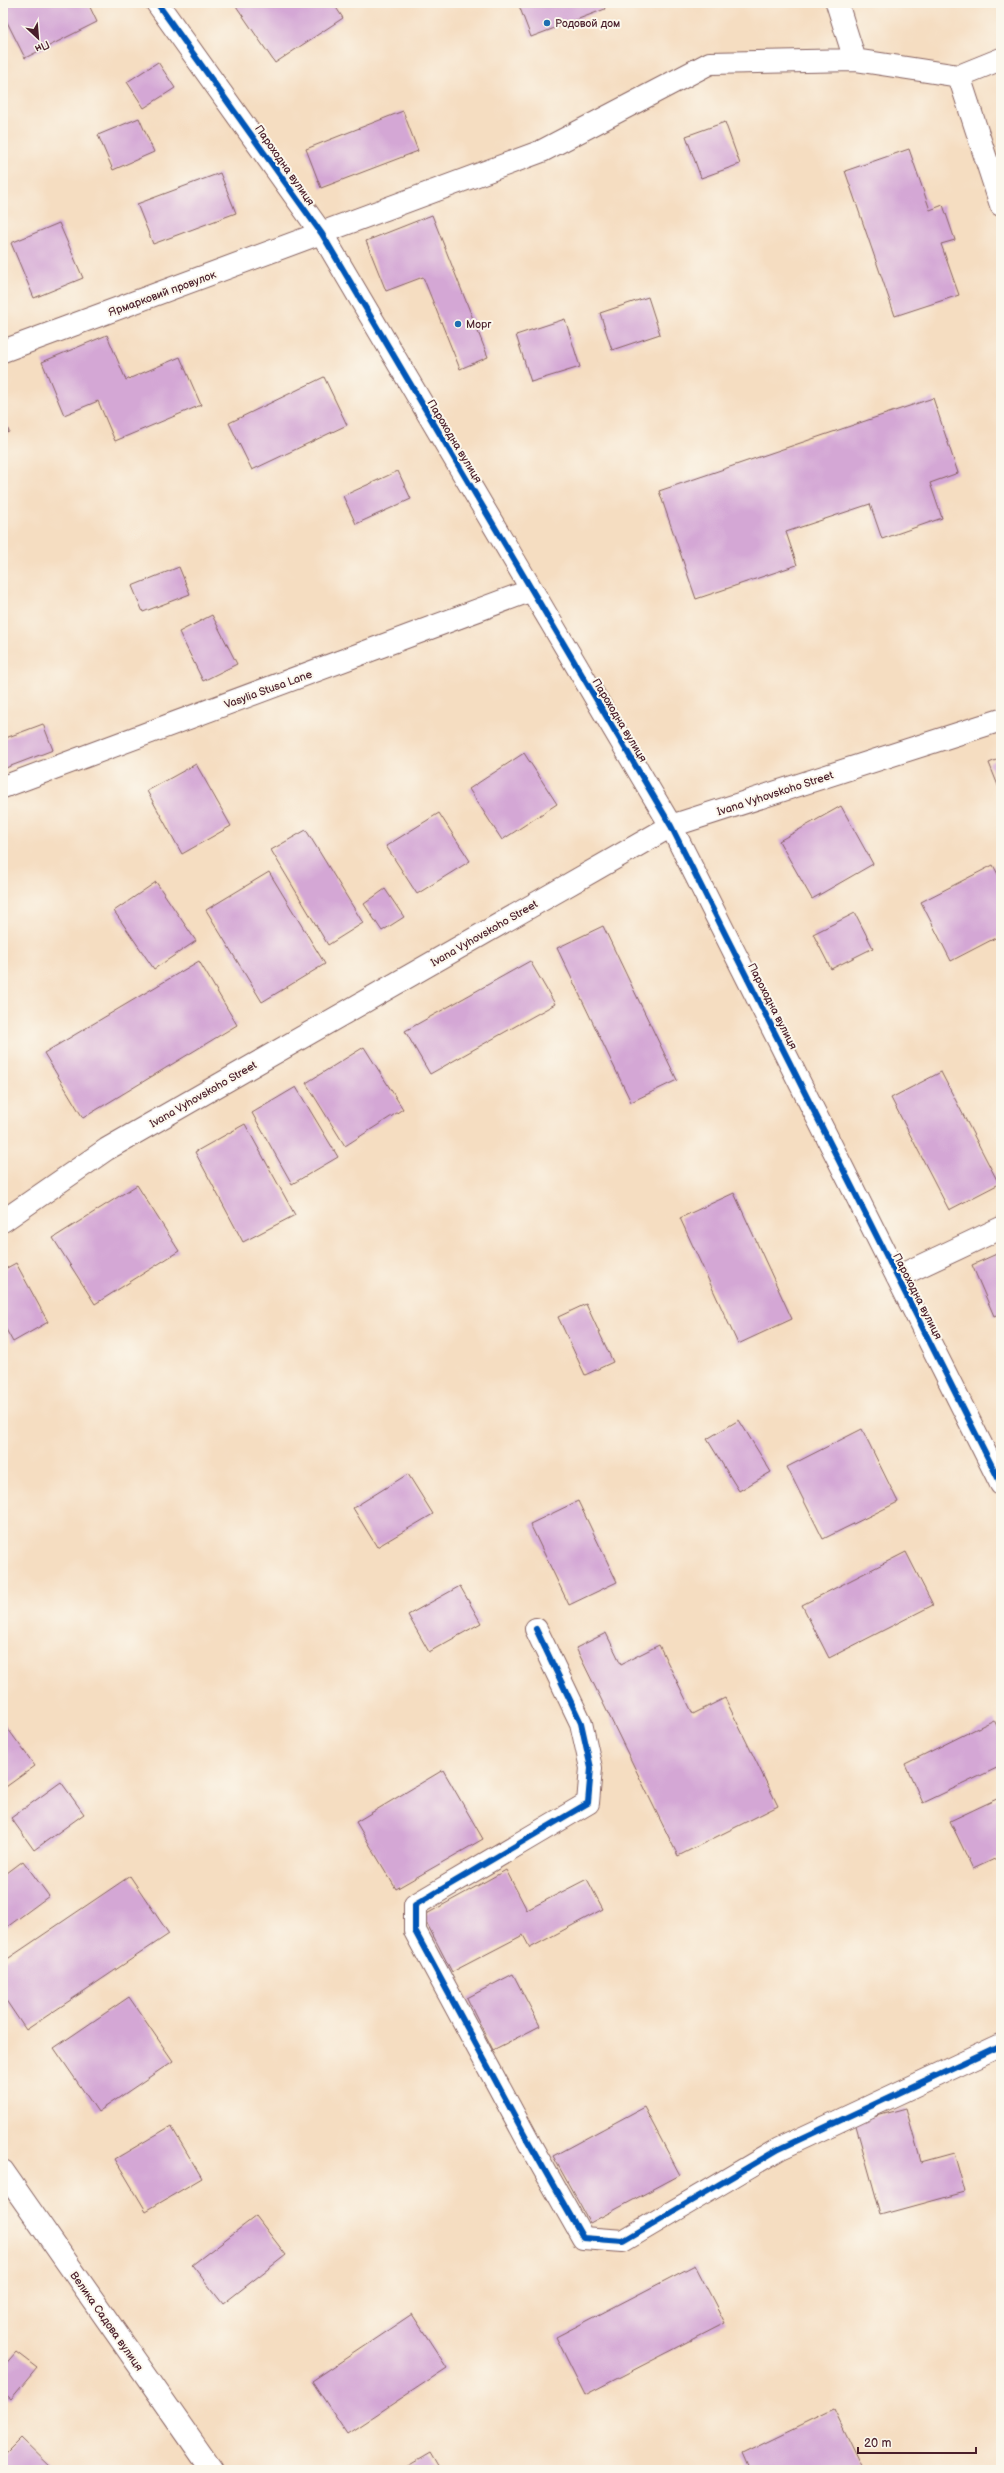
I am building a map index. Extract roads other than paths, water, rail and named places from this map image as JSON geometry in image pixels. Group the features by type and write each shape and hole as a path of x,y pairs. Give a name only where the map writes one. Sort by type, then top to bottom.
{"street":[{"name":"Пароходна вулиця","path":"157,3 322,234 671,826 1001,1484"},
{"path":"837,3 855,60"},
{"path":"1001,59 959,76 1001,205"},
{"name":"Ярмарковий провулок","path":"3,351 322,234 542,151 710,63 855,60 959,76"},
{"name":"Vasylia Stusa Lane","path":"3,787 532,590"},
{"name":"Ivana Vyhovskoho Street","path":"3,1221 107,1149 671,826 1001,720"},
{"path":"897,1277 1001,1228"},
{"path":"536,1629 581,1723 591,1768 588,1803 415,1905 415,1931 528,2141 583,2238 623,2241 779,2149 1001,2045"},
{"name":"Велика Садова вулиця","path":"3,2172 212,2470"}],"place":[{"name":"Родовой дом","path":"547,23"},
{"name":"Морг","path":"458,324"}]}
